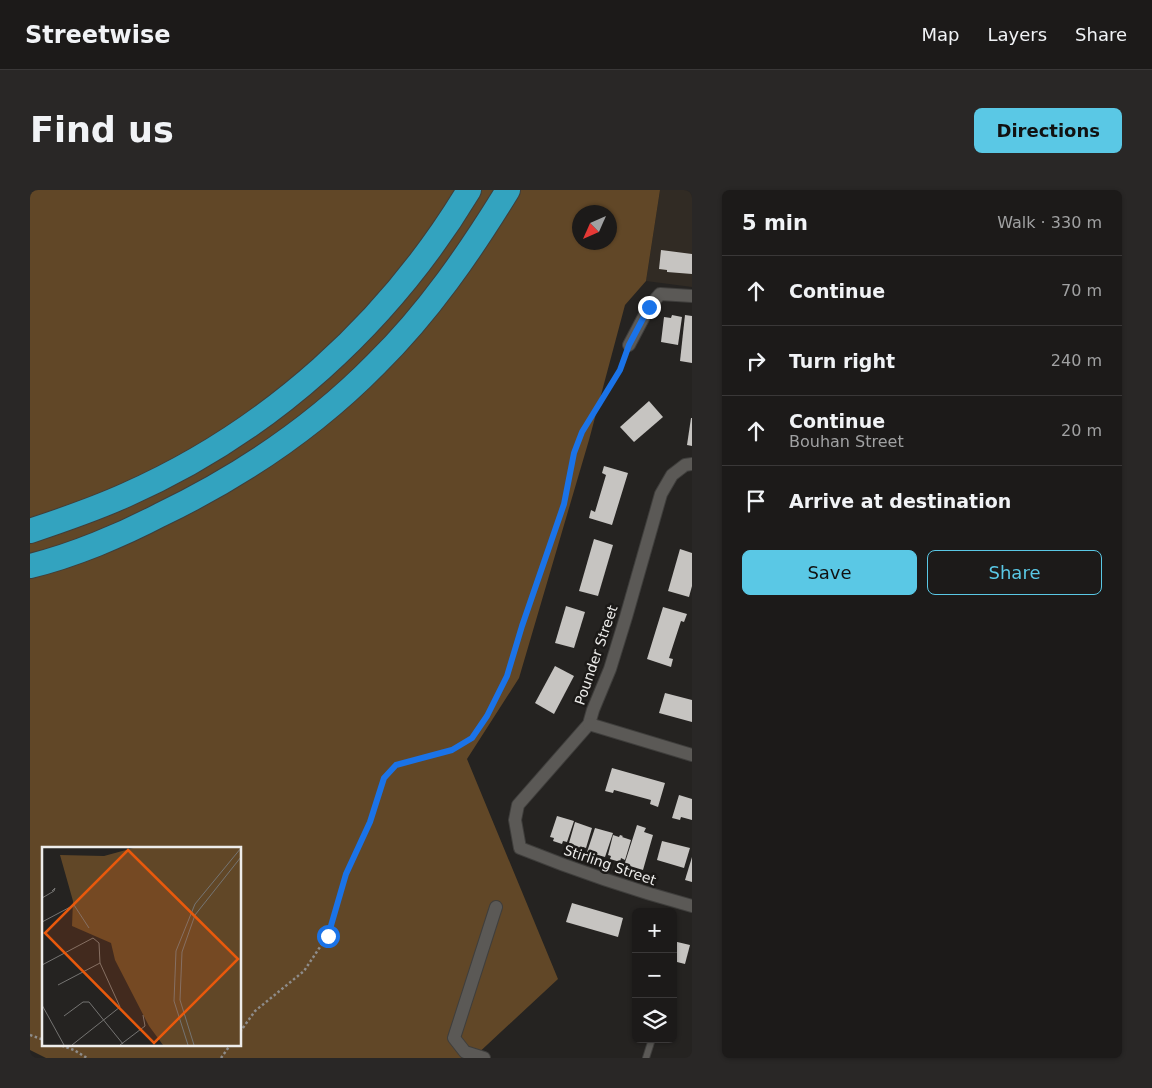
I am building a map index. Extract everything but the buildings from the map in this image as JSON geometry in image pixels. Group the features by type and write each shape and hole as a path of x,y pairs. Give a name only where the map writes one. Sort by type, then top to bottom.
{"highway":[{"path":"30,531 127,495 176,471 223,443 311,378 352,341 389,300 422,259 469,190"},
{"path":"30,566 89,547 141,525 191,500 241,471 333,404 376,364 414,322 449,279 483,232 508,190"}],"street":[{"path":"629,345 649,307 660,294 692,296"},
{"name":"Pounder Street","path":"520,848 515,820 518,805 589,724 610,669 661,494 672,475 685,466 692,464"},
{"path":"589,724 692,755"},
{"name":"Stirling Street","path":"520,848 579,872 638,892 692,906"},
{"path":"484,1058 465,1052 454,1038 496,907"}],"lane":[{"path":"646,1058 651,1043"}],"path":[{"path":"241,1031 255,1011 304,972 328,936 346,874 370,822 384,778 396,765 452,750 472,738 487,716 507,676 564,504 574,453 580,439 620,370 629,345"},
{"path":"30,1035 42,1039"},
{"path":"63,1046 87,1058"},
{"path":"221,1058 230,1046"}],"shaded area":[{"path":"30,190 660,190 646,281 625,305 589,440 519,678 467,759 558,979 473,1058 46,1058 30,1050"},
{"path":"660,190 692,190 692,287 646,281"}],"route":[{"path":"328,936 346,874 370,822 384,778 396,765 452,750 472,738 487,716 507,676 564,504 574,453 582,432 620,370 629,345 649,307"}]}
